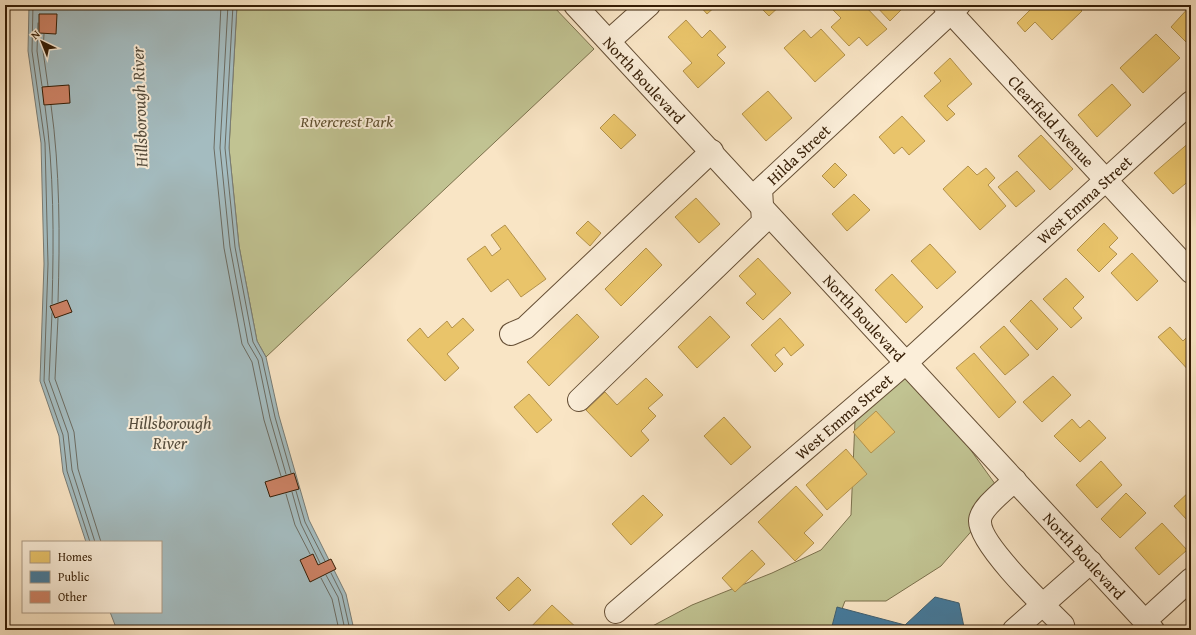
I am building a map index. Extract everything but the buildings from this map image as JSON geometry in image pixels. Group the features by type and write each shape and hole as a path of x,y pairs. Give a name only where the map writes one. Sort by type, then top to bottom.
{"street":[{"name":"North Boulevard","path":"575,5 907,362 1149,626"},
{"path":"609,41 649,5"},
{"name":"Clearfield Avenue","path":"951,8 1191,272"},
{"name":"Hilda Street","path":"579,400 763,222 761,189 951,8"},
{"name":"West Emma Street","path":"616,612 907,362 1191,102"},
{"path":"511,334 525,328 712,152"},
{"path":"1015,480 982,511 980,521 983,532 995,552 1063,625 1064,630"},
{"path":"1014,630 1091,562"},
{"path":"1149,626 1191,579"}],"green space":[{"name":"Rivercrest Park","path":"237,5 552,5 594,49 266,357 257,341 239,246 229,148"},
{"path":"907,375 952,424 1003,495 941,566 886,601 845,601 834,630 645,630 692,605 772,573 821,550 851,515 855,420"}],"water":[{"name":"Hillsborough River","path":"29,5 237,5 229,148 239,246 257,341 266,357 279,416 309,520 346,594 354,630 117,630 110,613 162,613 162,541 86,541 63,472 59,436 40,381 44,264 41,143 28,51"}]}
